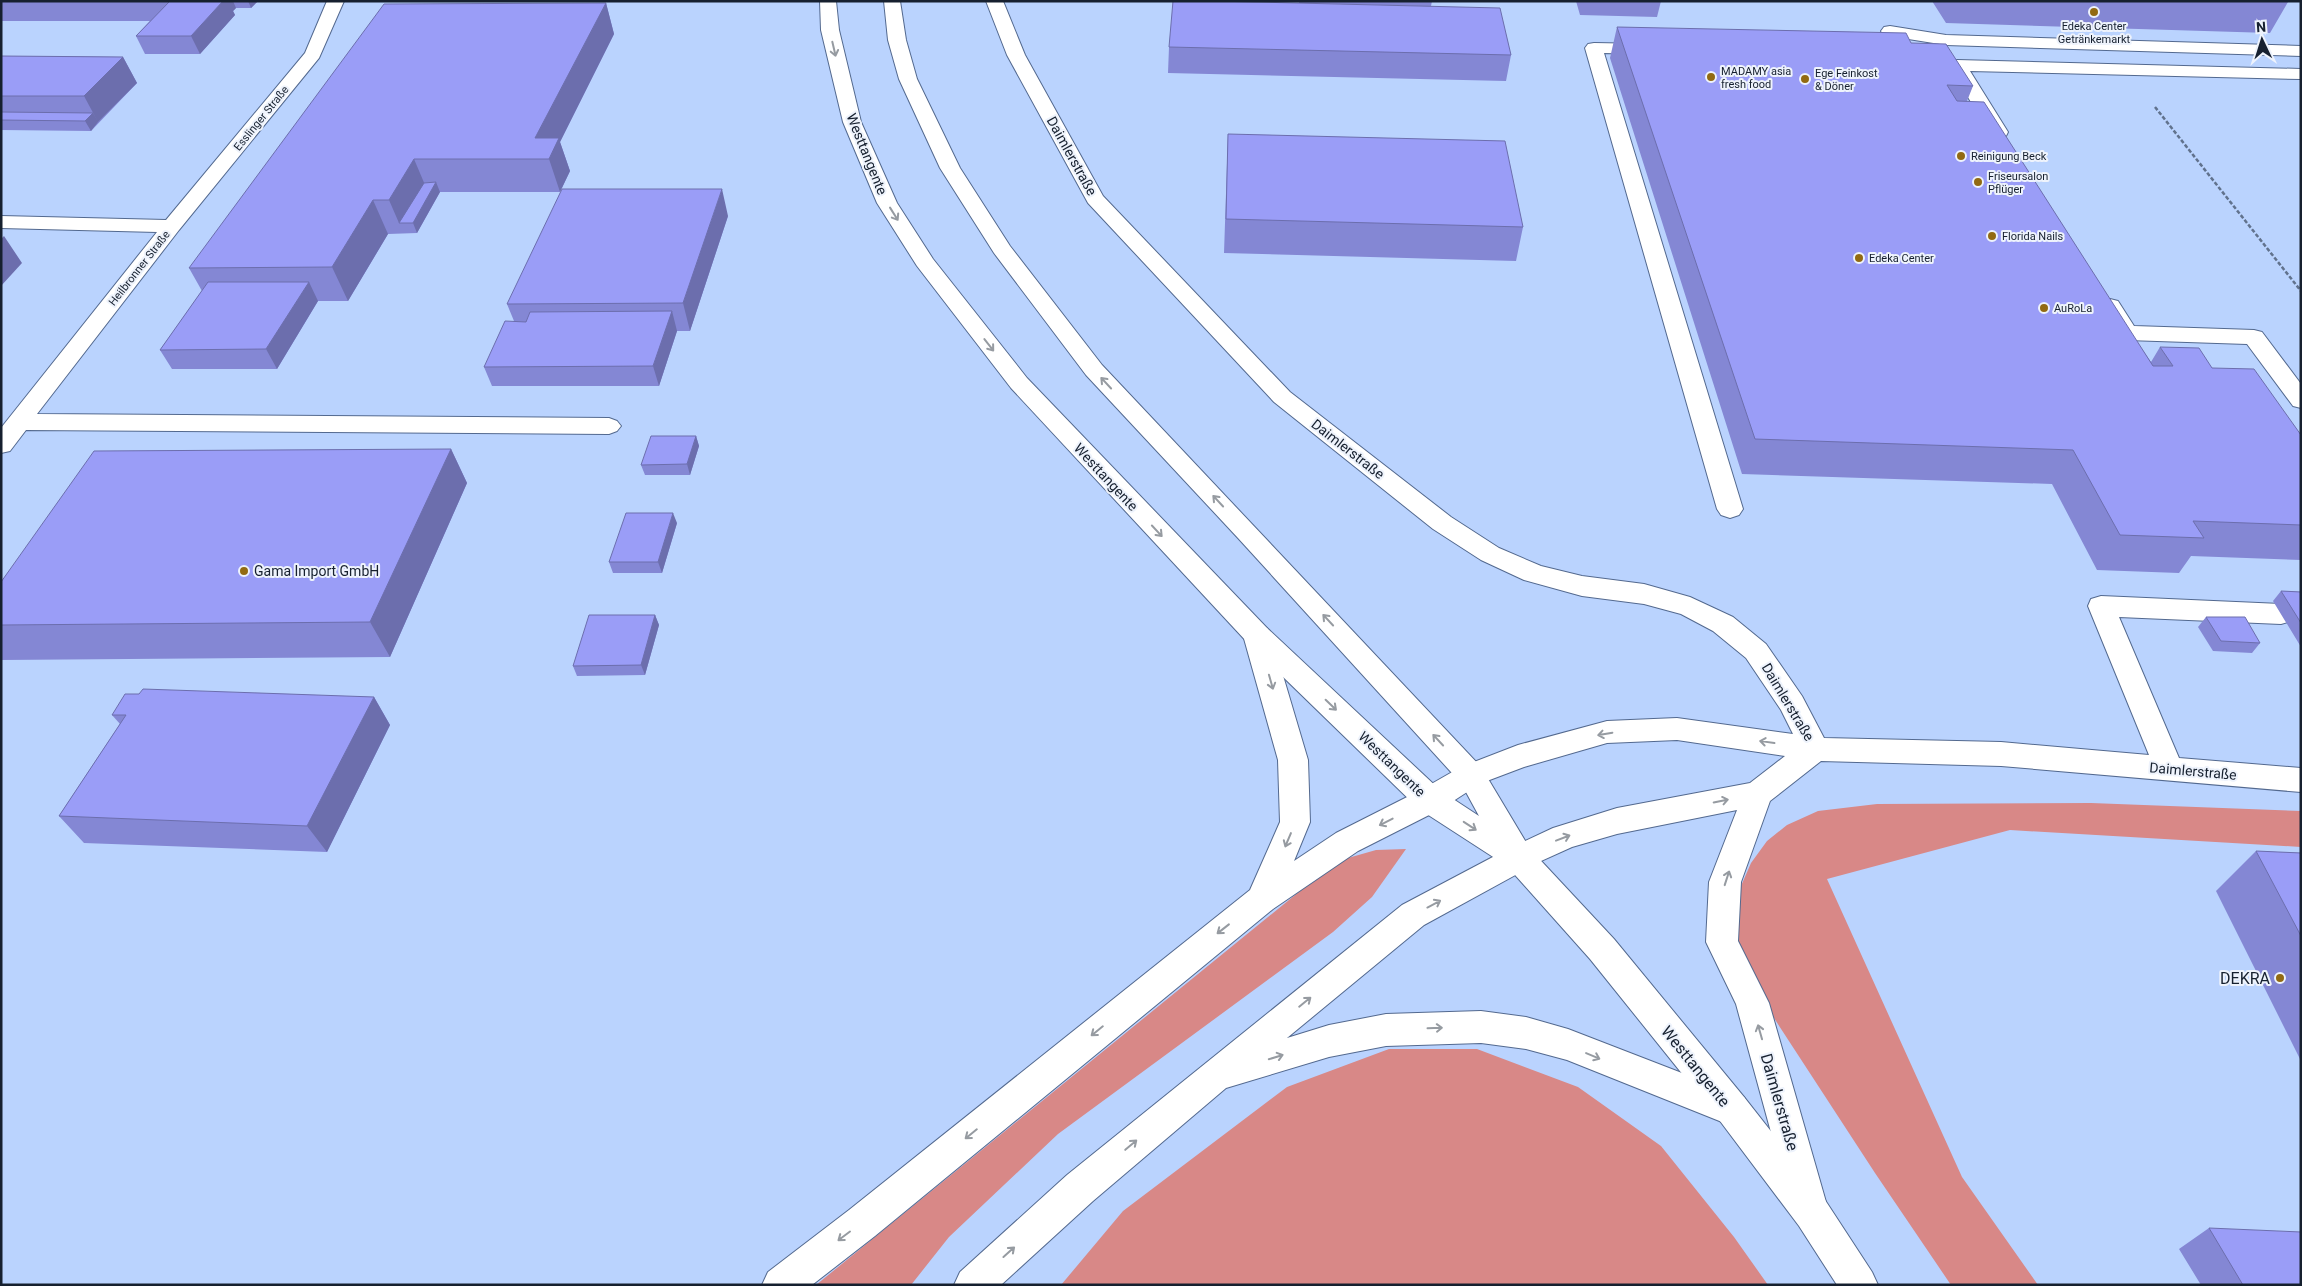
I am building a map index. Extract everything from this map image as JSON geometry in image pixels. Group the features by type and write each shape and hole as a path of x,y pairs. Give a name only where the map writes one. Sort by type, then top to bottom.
{"main road":[{"name":"Esslinger Straße","path":"172,226 313,54 336,1"},
{"name":"Westtangente","path":"828,1 830,30 852,122 886,203 924,262 1019,383 1165,540 1257,635 1430,800 1519,858"},
{"name":"Westtangente","path":"892,1 897,40 908,79 950,168 1001,249 1094,370 1253,539 1471,776 1519,858 1602,949 1732,1109 1812,1213 1859,1285"},
{"name":"Daimlerstraße","path":"994,1 1016,55 1095,199 1282,397 1442,524 1490,554 1533,573 1582,586 1644,594 1690,607 1723,624 1756,651 1774,676 1815,749"},
{"path":"1920,58 1896,43 1890,31 1946,40 2301,51"},
{"path":"1663,50 1594,48 1730,510"},
{"path":"1881,56 1920,58 1957,65 2296,78"},
{"path":"1957,65 2010,148"},
{"name":"Heilbronner Straße","path":"1,222 172,226"},
{"name":"Heilbronner Straße","path":"1,444 172,226"},
{"path":"2102,294 2127,333 2254,337 2301,401"},
{"path":"19,422 609,426"},
{"path":"2170,770 2101,606 2281,614"},
{"path":"1257,635 1293,760 1295,822 1262,899"},
{"name":"Daimlerstraße","path":"780,1285 862,1223 1262,899 1347,842 1430,800 1471,776 1518,756 1607,732 1677,729 1815,749 2001,754 2301,780"},
{"name":"Daimlerstraße","path":"973,1285 1080,1188 1213,1076 1413,915 1519,858 1564,837 1617,821 1758,794 1815,749"},
{"name":"Daimlerstraße","path":"1758,794 1725,882 1722,942 1752,1003 1812,1213"},
{"path":"1213,1076 1329,1041 1386,1030 1481,1027 1526,1033 1568,1046 1732,1109"}],"path":[{"path":"2125,70 2301,291"}],"shaded area":[{"path":"2091,803 2301,811 2301,847 2010,830 1827,879 1962,1177 2038,1285 1951,1285 1774,1018 1739,948 1735,917 1741,886 1751,863 1767,841 1787,825 1818,811 1877,804"},
{"path":"1406,849 1372,897 1333,932 1058,1134 949,1237 911,1285 816,1285 1300,891 1348,858 1376,850"},
{"path":"1389,1049 1477,1049 1578,1087 1661,1146 1734,1237 1768,1285 1061,1285 1123,1211 1287,1087"}],"building":[{"path":"170,1 223,1 191,36 136,36"},
{"path":"1173,1 1500,8 1511,55 1169,47"},
{"path":"606,3 535,138 559,138 549,159 414,159 389,200 373,200 332,267 189,268 384,4"},
{"name":"Edeka Center","path":"1617,27 1906,33 1911,43 1946,44 1973,86 1947,85 1957,101 1984,102 2153,366 2173,366 2160,347 2199,348 2212,368 2254,369 2301,435 2301,525 2193,521 2204,538 2120,535 2073,450 1755,439"},
{"path":"1,56 123,57 84,96 1,96"},
{"path":"1,112 93,113 85,121 1,120"},
{"path":"1228,134 1505,141 1523,227 1226,219"},
{"path":"436,182 413,223 399,223 424,183"},
{"path":"562,189 722,189 683,303 507,304"},
{"path":"208,282 309,282 266,349 160,350"},
{"path":"672,311 653,366 484,367 505,321 526,322 530,312"},
{"path":"651,436 696,436 687,464 641,465"},
{"name":"Gama Import GmbH","path":"451,449 370,622 1,625 1,582 94,451"},
{"path":"626,513 673,513 658,562 609,562"},
{"path":"2281,591 2301,592 2301,623"},
{"path":"589,615 655,615 641,665 573,666"},
{"path":"2206,617 2245,617 2260,643 2221,641"},
{"path":"143,689 374,697 307,826 59,816 126,715 112,715 125,694 139,694"},
{"path":"2256,851 2301,853 2301,936"},
{"path":"2209,1228 2301,1232 2301,1285 2243,1285"}],"place":[{"name":"Edeka Center Getränkemarkt","path":"2094,12"},
{"name":"MADAMY asia fresh food","path":"1711,77"},
{"name":"Ege Feinkost & Döner","path":"1805,79"},
{"name":"Reinigung Beck","path":"1961,156"},
{"name":"Friseursalon Pflüger","path":"1978,182"},
{"name":"Florida Nails","path":"1992,236"},
{"name":"Edeka Center","path":"1859,258"},
{"name":"AuRoLa","path":"2044,308"},
{"name":"Gama Import GmbH","path":"244,571"},
{"name":"DEKRA","path":"2280,978"}]}
